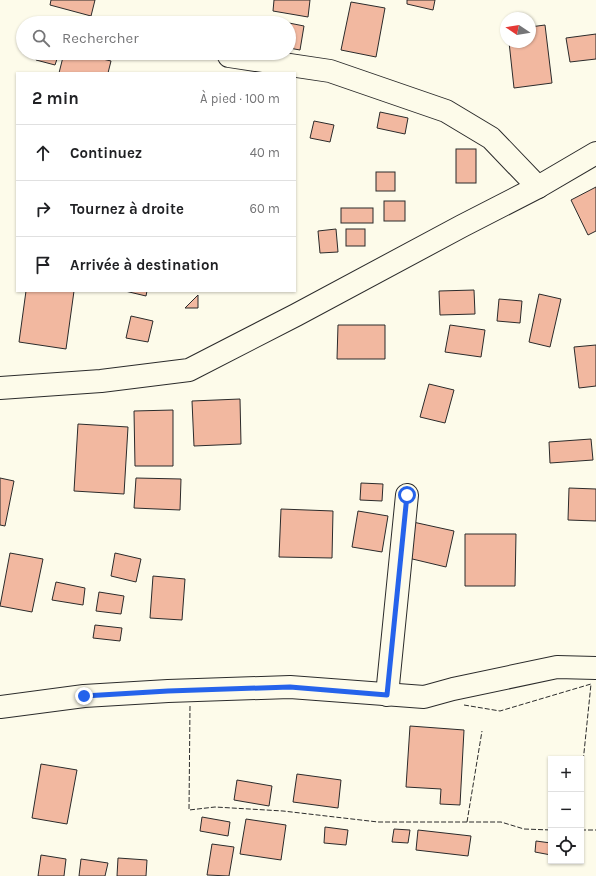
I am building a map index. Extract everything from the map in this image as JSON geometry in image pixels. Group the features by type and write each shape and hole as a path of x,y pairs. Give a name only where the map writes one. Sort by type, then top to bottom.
{"street":[{"path":"256,60 330,71 446,111 491,138 538,187"},
{"path":"0,388 101,381 188,370 296,315 538,187 596,153"},
{"path":"387,695 407,495"},
{"path":"0,707 84,696 168,691 290,687 424,697 453,689 557,667 596,668"}],"building":[{"path":"51,0 95,0 91,16 50,5"},
{"path":"274,0 310,0 308,17 273,11"},
{"path":"407,0 435,0 433,10 407,4"},
{"path":"351,2 385,8 376,57 341,50"},
{"path":"296,24 304,26 300,50 296,49"},
{"path":"545,25 552,83 514,88 510,48 536,48 536,26"},
{"path":"596,34 596,59 570,62 566,38"},
{"path":"36,60 57,60 55,65"},
{"path":"62,60 111,61 108,72 59,72"},
{"path":"380,112 408,118 405,134 377,128"},
{"path":"314,121 334,125 330,142 310,138"},
{"path":"456,149 476,149 476,183 456,183"},
{"path":"376,172 395,172 395,191 376,191"},
{"path":"596,187 596,231 588,235 571,200"},
{"path":"384,201 405,201 405,221 384,221"},
{"path":"341,208 373,208 373,223 341,223"},
{"path":"336,229 338,252 320,253 318,231"},
{"path":"346,229 365,229 365,246 346,246"},
{"path":"474,290 475,314 440,315 439,291"},
{"path":"26,292 74,292 66,349 19,342"},
{"path":"129,292 147,292 146,296"},
{"path":"539,294 561,299 550,347 529,342"},
{"path":"198,295 198,308 185,308"},
{"path":"499,299 522,301 520,323 497,321"},
{"path":"131,316 153,321 148,342 126,338"},
{"path":"338,325 385,325 385,359 337,359"},
{"path":"450,325 485,330 481,357 445,352"},
{"path":"596,345 596,386 579,388 574,347"},
{"path":"429,384 454,390 445,423 420,417"},
{"path":"240,399 241,444 194,446 192,401"},
{"path":"173,410 173,466 135,466 134,411"},
{"path":"78,424 128,427 124,494 74,491"},
{"path":"591,439 593,460 550,463 549,442"},
{"path":"0,478 14,481 5,526 0,525"},
{"path":"136,478 181,479 180,510 134,508"},
{"path":"361,483 383,484 382,501 360,500"},
{"path":"569,488 596,489 596,521 568,520"},
{"path":"281,509 333,511 332,558 279,557"},
{"path":"358,511 388,516 382,552 352,547"},
{"path":"413,522 454,531 446,567 404,557"},
{"path":"465,534 516,534 515,586 465,586"},
{"path":"10,553 43,559 32,612 0,606"},
{"path":"115,553 141,559 136,582 111,576"},
{"path":"153,576 185,579 182,620 150,618"},
{"path":"56,582 85,588 83,605 52,600"},
{"path":"99,592 124,596 121,614 96,611"},
{"path":"95,625 122,628 120,641 93,638"},
{"path":"410,726 464,730 460,805 440,804 441,789 406,787"},
{"path":"41,764 77,770 67,824 32,818"},
{"path":"297,774 341,780 338,808 293,802"},
{"path":"237,780 272,786 269,806 234,800"},
{"path":"202,817 230,822 228,836 200,831"},
{"path":"246,819 286,825 281,860 240,854"},
{"path":"325,827 348,830 346,845 324,843"},
{"path":"394,829 410,830 408,843 392,842"},
{"path":"418,830 471,836 468,856 416,850"},
{"path":"536,841 548,843 548,854 535,852"},
{"path":"212,844 234,847 229,876 207,875"},
{"path":"41,855 66,859 64,876 38,876"},
{"path":"118,858 147,860 146,876 117,876"},
{"path":"81,859 108,863 105,876 79,876"}],"fence":[{"path":"464,705 500,711 591,684 584,756"},
{"path":"190,706 189,810 215,807 283,811 378,822 501,822 524,829 548,830"},
{"path":"467,822 482,731"},
{"path":"584,830 596,830"}],"route":[{"path":"84,696 168,691 290,687 387,695 407,495"}]}
